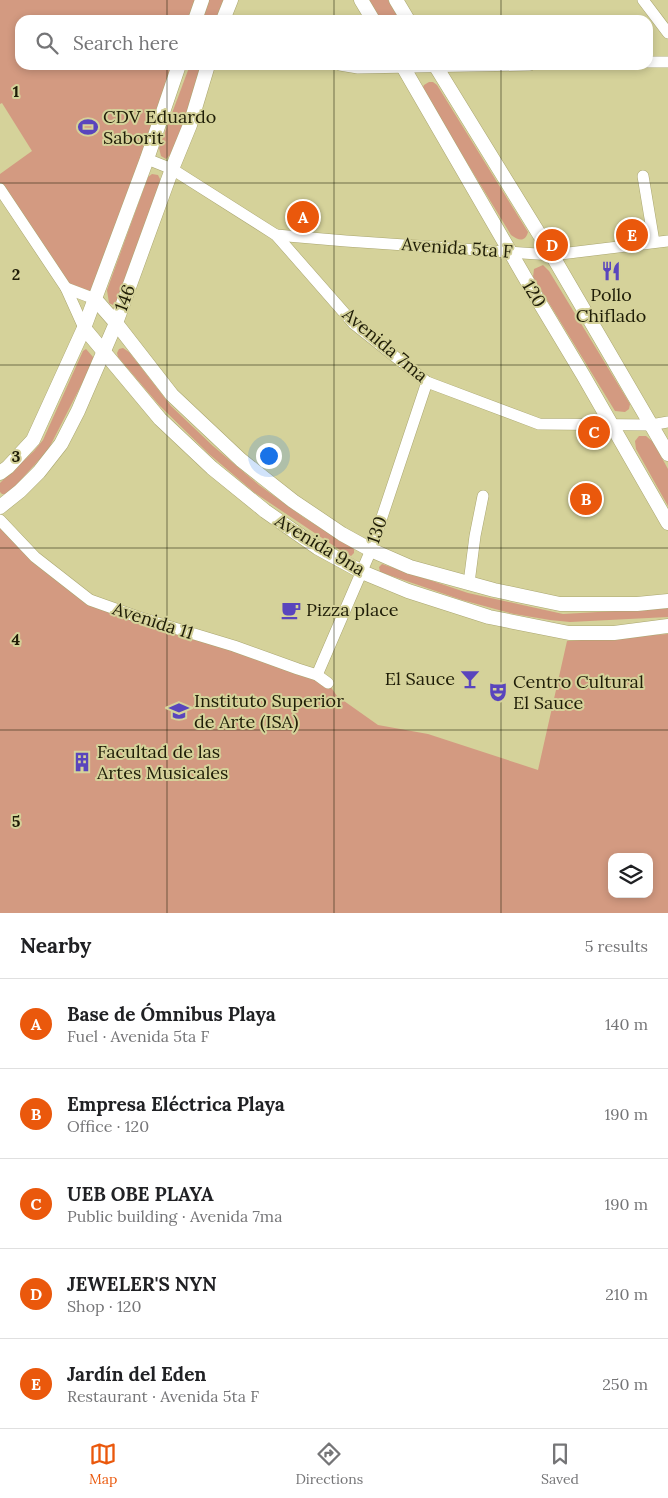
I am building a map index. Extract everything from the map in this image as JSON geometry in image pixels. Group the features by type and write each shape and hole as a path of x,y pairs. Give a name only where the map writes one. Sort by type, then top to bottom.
{"main road":[{"path":"197,15 202,0"},
{"path":"225,15 231,0"},
{"path":"361,0 371,15"},
{"path":"396,0 405,15"},
{"name":"146","path":"0,473 33,440 84,328 147,159 177,70"},
{"name":"146","path":"0,507 39,472 61,444 78,411 116,323 190,125 206,70"},
{"name":"120","path":"404,70 668,523"},
{"name":"120","path":"438,70 552,255 668,454"},
{"name":"Avenida 9na","path":"95,299 172,395 241,460 293,501 342,534 370,550 410,567 494,590 560,604 637,604 668,601"},
{"name":"Avenida 9na","path":"84,328 160,419 212,468 310,543 362,572 408,591 489,617 569,634 614,633 668,626"}],"street":[{"path":"643,0 668,33"},
{"path":"653,62 668,62"},
{"name":"Avenida 7ma","path":"147,159 172,169 276,235 354,324 427,382 539,424 651,425 668,422"},
{"path":"643,176 654,242"},
{"name":"Avenida 9na","path":"0,189 66,288 84,328"},
{"name":"Avenida 5ta F","path":"276,235 552,255 668,240"},
{"name":"Avenida 9na","path":"66,288 95,299"},
{"name":"130","path":"318,675 362,572 427,382"},
{"path":"469,583 475,536 483,496"},
{"name":"Avenida 11","path":"0,520 36,557 90,600 318,675 328,683"}],"shaded area":[{"name":"CDV Eduardo Saborit","path":"0,0 202,0 197,15 15,15 15,70 177,70 95,299 66,288 0,189 0,174 32,151 2,103 0,104"},
{"path":"207,0 224,0 218,15 202,14"},
{"path":"369,0 388,0 397,15 378,15"},
{"path":"188,70 205,70 172,153 166,159 161,156 159,148"},
{"path":"429,82 437,85 528,232 525,238 521,240 511,235 422,89"},
{"path":"152,174 158,175 161,181 118,300 113,305 109,303 107,290 148,177"},
{"path":"543,265 549,271 630,404 629,409 625,412 615,411 533,277 534,269"},
{"path":"123,348 129,352 171,406 213,446 259,485 303,517 354,549 354,553 351,556 343,552 255,493 209,454 159,405 118,357 119,349"},
{"path":"86,349 93,357 93,362 48,450 8,494 2,494 0,492 0,483 43,440 83,351"},
{"path":"639,436 646,436 653,442 668,469 668,506 636,449 635,441"},
{"name":"Instituto Superior de Arte (ISA)","path":"0,524 90,600 328,683 337,696 378,725 428,734 538,770 567,641 668,634 668,913 0,913"},
{"path":"382,564 468,593 563,614 668,608 668,617 570,622 514,614 462,600 380,572 379,567"}],"place":[{"name":"CDV Eduardo Saborit","path":"88,127"},
{"name":"Base de Ómnibus Playa","path":"303,217"},
{"name":"Jardín del Eden","path":"632,235"},
{"name":"JEWELER'S NYN","path":"552,245"},
{"name":"Pollo Chiflado","path":"611,271"},
{"name":"UEB OBE PLAYA","path":"594,432"},
{"name":"Empresa Eléctrica Playa","path":"586,499"},
{"name":"Pizza place","path":"291,610"},
{"name":"El Sauce","path":"470,679"},
{"name":"Centro Cultural El Sauce","path":"498,692"},
{"name":"Instituto Superior de Arte (ISA)","path":"179,711"},
{"name":"Facultad de las Artes Musicales","path":"82,762"}]}
